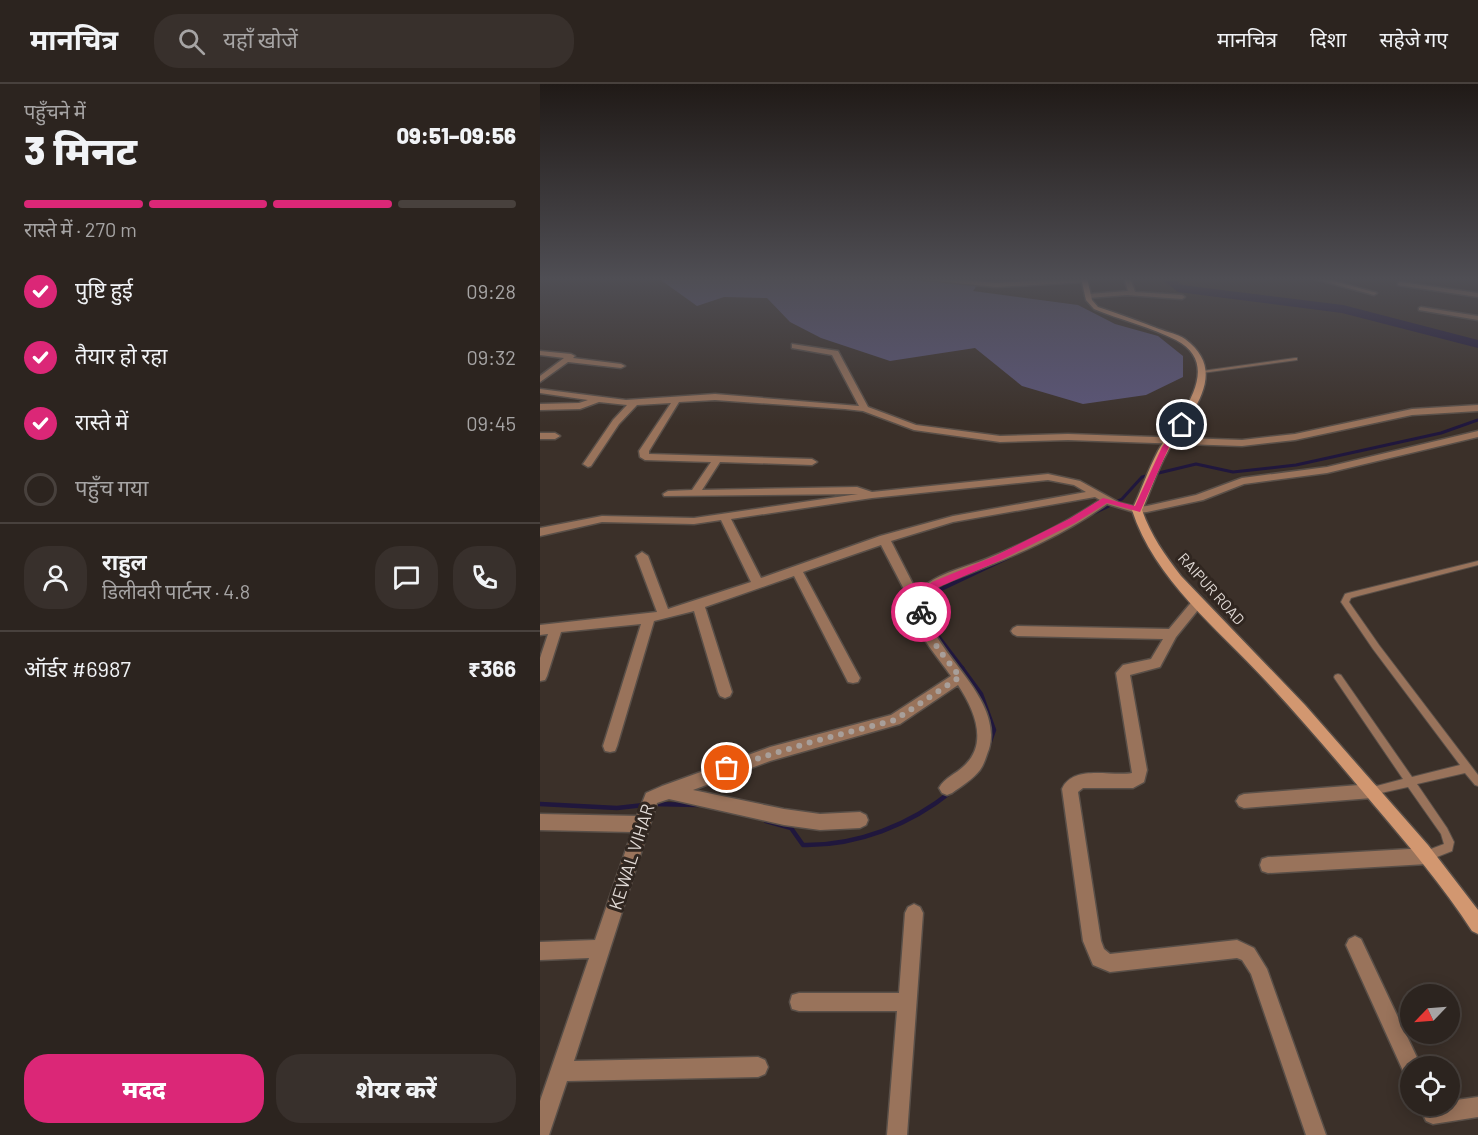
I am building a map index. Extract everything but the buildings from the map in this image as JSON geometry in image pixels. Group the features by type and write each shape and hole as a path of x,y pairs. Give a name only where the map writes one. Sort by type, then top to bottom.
{"main road":[{"path":"1137,510 1169,444 1192,409 1202,372 1200,360 1189,345 1169,334 1148,327"},
{"name":"RAIPUR ROAD","path":"1137,510 1147,538 1166,564 1198,602 1284,691 1372,791 1427,856 1477,922"}],"street":[{"path":"795,346 835,353 864,409"},
{"path":"540,352 571,356 540,380"},
{"path":"568,360 621,366"},
{"path":"540,391 596,400 634,403 715,397 755,398 864,409 914,427 960,435 1000,439 1068,437 1169,444 1270,441 1412,412 1478,408"},
{"path":"677,399 644,451 644,456 812,462"},
{"path":"540,407 580,406 596,400"},
{"path":"588,464 616,422 634,403"},
{"path":"540,531 602,519 684,522 872,495 1048,477 1077,483 1107,500 1137,510 1158,508 1199,498 1242,481 1327,470 1478,434"},
{"path":"540,436 555,436"},
{"path":"695,494 717,459"},
{"path":"668,494 857,490 872,495"},
{"path":"540,630 649,618 699,606 884,538 953,519 1107,500"},
{"path":"947,788 972,767 984,744 982,717 960,677 934,644 923,624 921,612 925,594 935,585 998,558 1072,521 1107,500"},
{"path":"725,517 758,584"},
{"path":"884,538 911,592"},
{"path":"642,556 664,615"},
{"path":"796,571 853,678"},
{"path":"1198,602 1172,634 1155,663 1128,669 1123,673 1140,770 1139,777 1133,781 1080,781 1070,789 1094,950 1101,960 1110,963 1237,949 1248,954 1258,969 1316,1135"},
{"path":"699,606 725,692"},
{"path":"610,746 649,618"},
{"path":"540,676 557,627"},
{"path":"1017,631 1172,634"},
{"name":"KEWAL VIHAR","path":"540,1131 646,812 654,796 770,754 895,720 960,677"},
{"path":"666,790 784,817 820,822 860,820"},
{"path":"1244,801 1372,791"},
{"path":"540,822 646,812"},
{"path":"1268,865 1427,856"},
{"path":"897,1135 914,913"},
{"path":"1355,945 1406,1056"},
{"path":"540,951 602,949"},
{"path":"799,1002 907,1002"},
{"path":"560,1071 758,1066"},
{"path":"1460,1110 1478,1107"}],"lane":[{"path":"1202,372 1295,359"},
{"path":"1478,563 1358,592 1348,596 1345,602 1478,783"},
{"path":"1338,677 1412,782 1449,842 1444,850 1427,856"},
{"path":"1372,791 1467,768"}],"shaded area":[{"path":"800,327 1126,327 1158,336 1183,356 1183,377 1146,395 1083,404 1022,386 975,348 890,361 821,338"}],"waterway":[{"path":"1407,327 1478,344"},
{"path":"1105,507 1122,499 1142,477 1196,464 1233,472 1296,465 1441,433 1478,420"},
{"path":"1093,513 1108,506"},
{"path":"963,669 931,627 927,608 935,592 1009,557"},
{"path":"962,668 981,694 994,730 988,747"},
{"path":"766,821 791,828 803,845 843,842 901,823 919,814 952,791"},
{"path":"540,804 617,808 644,805"},
{"path":"654,804 698,805"}],"way so far":[{"path":"727,768 895,720 909,713 960,677 934,644 923,624 921,612"}],"route":[{"path":"921,612 921,602 929,588 998,558 1091,511 1106,500 1137,510 1166,447 1182,425"}]}
